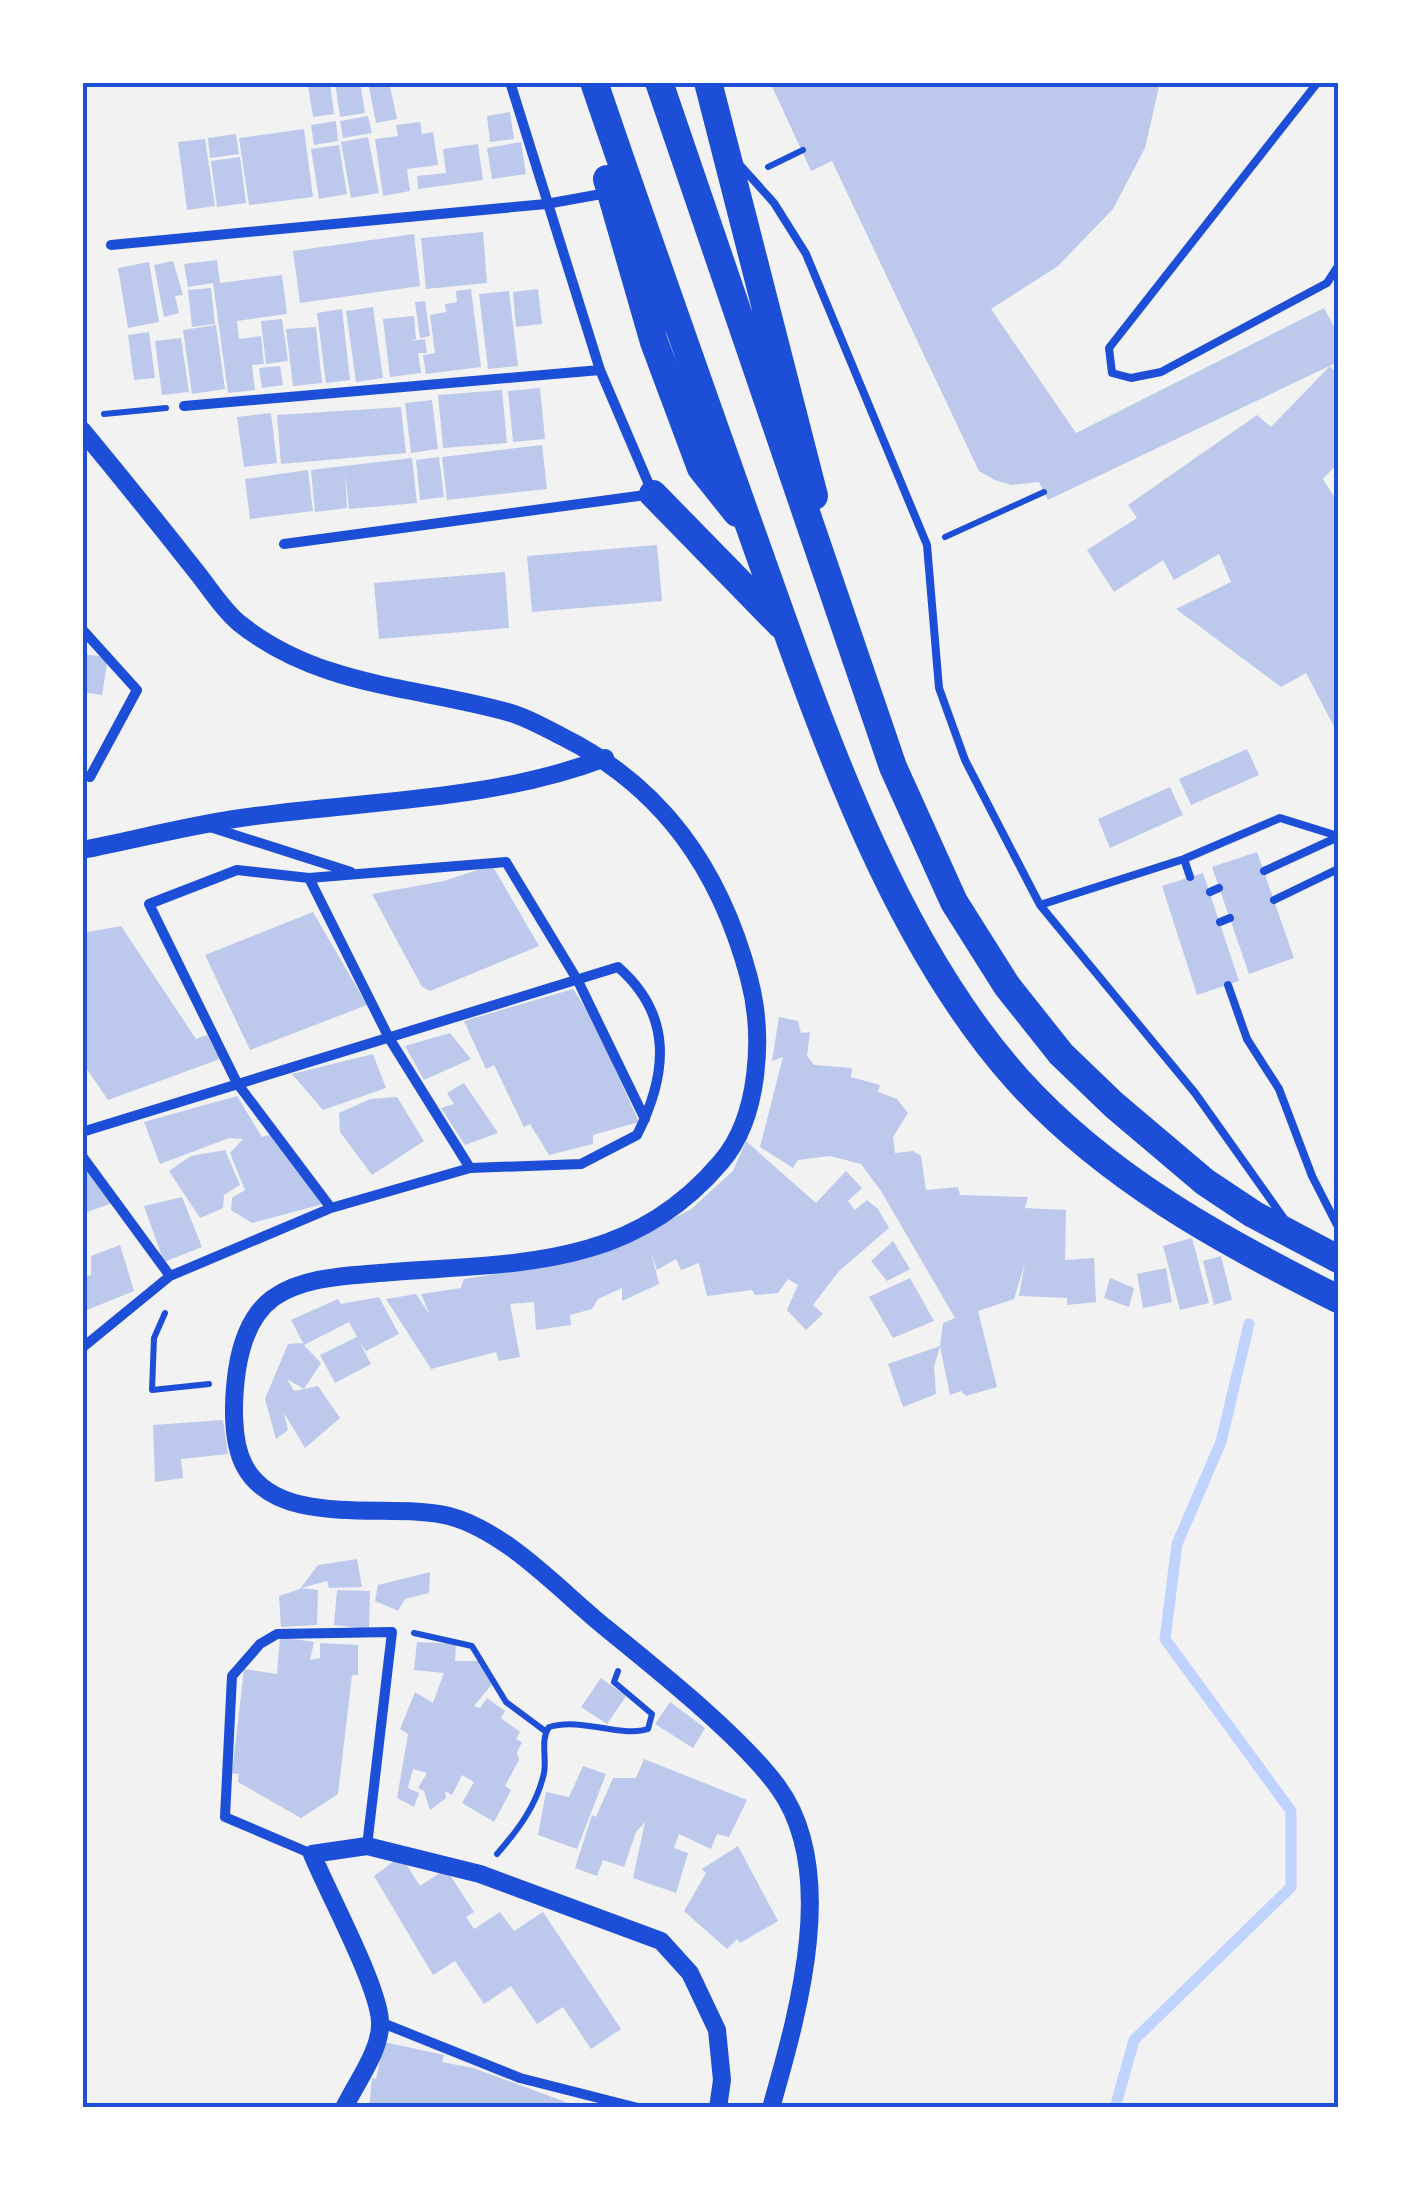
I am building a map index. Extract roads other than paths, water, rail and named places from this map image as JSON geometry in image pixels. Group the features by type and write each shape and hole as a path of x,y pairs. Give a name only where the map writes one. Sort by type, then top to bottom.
{"highway":[{"path":"575,82 654,342 702,468 751,531"},
{"path":"594,82 787,632 908,921 964,1012 1016,1078 1083,1146 1161,1202 1338,1300"},
{"path":"659,82 893,766 954,902 1007,986 1062,1054 1114,1105 1205,1182 1338,1259"},
{"path":"708,82 806,458 837,610"},
{"path":"654,494 787,632"}],"street":[{"path":"284,544 654,494 600,370 510,82"},
{"path":"111,245 546,204 611,192"},
{"path":"184,406 600,370"},
{"path":"82,430 237,622 322,671 417,696 515,714 605,758 658,800 708,873 750,980 757,1068 736,1145 677,1209 640,1232 539,1260 324,1278 274,1297 241,1344 235,1381 242,1462 262,1488 296,1504 447,1516 493,1536 638,1655 756,1762 782,1792 808,1857 804,1992 771,2108"},
{"path":"82,630 137,690 90,777"},
{"path":"82,850 205,825 530,782 605,758"},
{"path":"205,825 359,874"},
{"path":"330,1208 237,1083 149,904 237,870 309,878 506,862 578,981 645,1119"},
{"path":"309,878 389,1038 470,1168"},
{"path":"82,1132 618,968 641,987 655,1010 660,1051 645,1119 637,1134 581,1164 470,1168 330,1208 170,1276 82,1348"},
{"path":"82,1156 170,1276"},
{"path":"367,1846 392,1632 277,1634 260,1644 232,1676 225,1817 312,1854 367,1846 480,1874 661,1941 690,1973 717,2030 722,2080 718,2108"},
{"path":"312,1854 366,1974 380,2022 374,2048 344,2108"},
{"path":"380,2022 520,2078 638,2108"}],"lane":[{"path":"1318,82 1109,348 1112,373 1131,378 1161,372 1327,283 1338,266"},
{"path":"729,154 763,189 806,254 927,545 939,688 965,760 1040,905 1196,1094 1296,1236"},
{"path":"1040,905 1184,859 1280,818 1338,836"},
{"path":"1264,871 1338,836"},
{"path":"1184,859 1190,877"},
{"path":"1274,900 1338,870"},
{"path":"1220,922 1230,918"},
{"path":"1228,985 1247,1039 1279,1089 1312,1176 1338,1228"},
{"path":"1338,1054 1338,1084"}],"waterway":[{"path":"1115,2108 1134,2040 1291,1887 1291,1811 1165,1639 1177,1544 1221,1442 1249,1324"}]}
